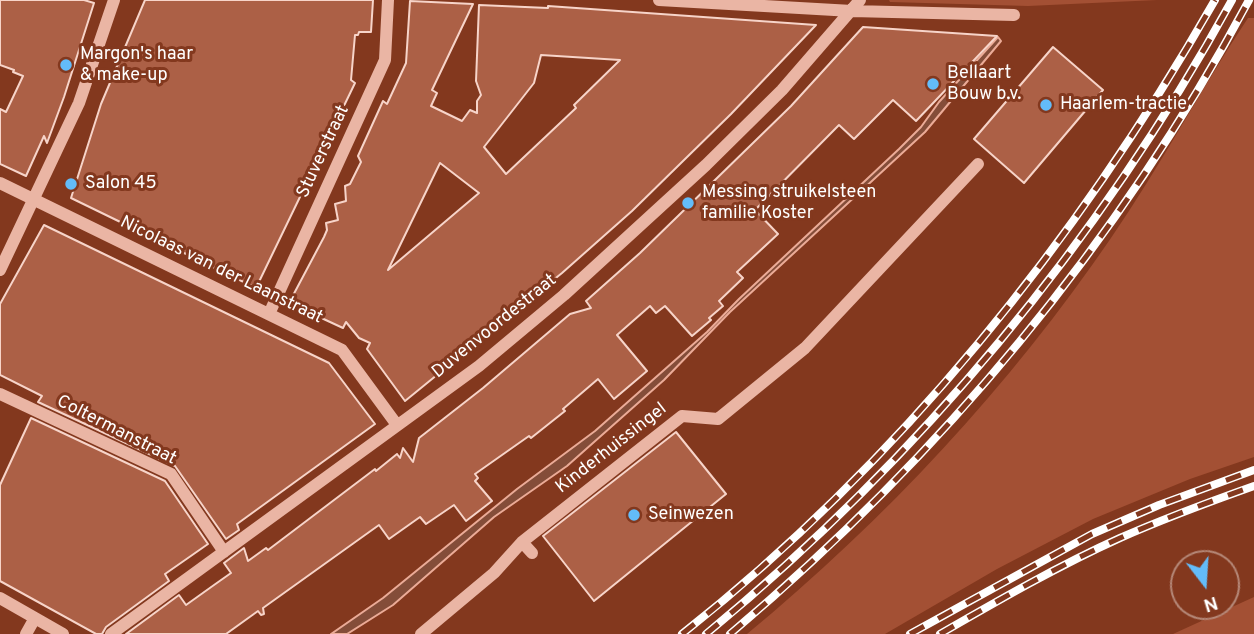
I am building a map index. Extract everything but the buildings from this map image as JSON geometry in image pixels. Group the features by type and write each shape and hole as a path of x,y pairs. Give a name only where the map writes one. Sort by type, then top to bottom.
{"street":[{"path":"0,270 79,103 114,0"},
{"name":"Stuverstraat","path":"269,314 385,60 388,0"},
{"path":"659,0 856,6 1014,15"},
{"name":"Duvenvoordestraat","path":"111,634 479,366 564,295 744,128 782,90 856,6"},
{"name":"Kinderhuissingel","path":"421,634 494,573 522,542 682,416 718,419 806,348 978,164"},
{"name":"Nicolaas van der Laanstraat","path":"0,183 342,350 397,425"},
{"name":"Coltermanstraat","path":"0,394 170,474 224,552"},
{"path":"522,542 532,553"},
{"path":"0,598 63,634"},
{"path":"26,634 35,618"}],"shaded area":[{"path":"889,0 1157,0 1028,6"},
{"path":"1248,18 1254,18 1254,457 1190,479 1093,519 997,569 885,634 747,634 848,545 896,498 943,449 1031,346 1129,211"},
{"path":"998,37 1001,41 925,132 730,312 664,380 567,466 494,517 393,605 347,634 331,634 383,598 517,489 595,431 707,332 921,127 939,102"},
{"path":"1254,597 1254,634 1173,634 1204,620 1240,620 1240,603"}],"railway":[{"path":"682,634 762,567 838,496 910,421 979,342 1044,261 1105,176 1162,89 1215,0"},
{"path":"706,634 784,566 859,495 931,420 999,342 1063,261 1124,177 1180,90 1232,0"},
{"path":"730,634 807,566 881,494 952,420 1020,342 1143,177 1198,90 1249,0"},
{"path":"910,634 1092,534 1159,505 1254,470"},
{"path":"940,634 1097,549 1169,517 1254,486"}],"place":[{"name":"Margon's haar & make-up","path":"66,65"},
{"name":"Bellaart Bouw b.v.","path":"933,84"},
{"name":"Haarlem-tractie","path":"1046,105"},
{"name":"Salon 45","path":"71,184"},
{"name":"Messing struikelsteen familie Koster","path":"688,203"},
{"name":"Seinwezen","path":"634,515"}]}
